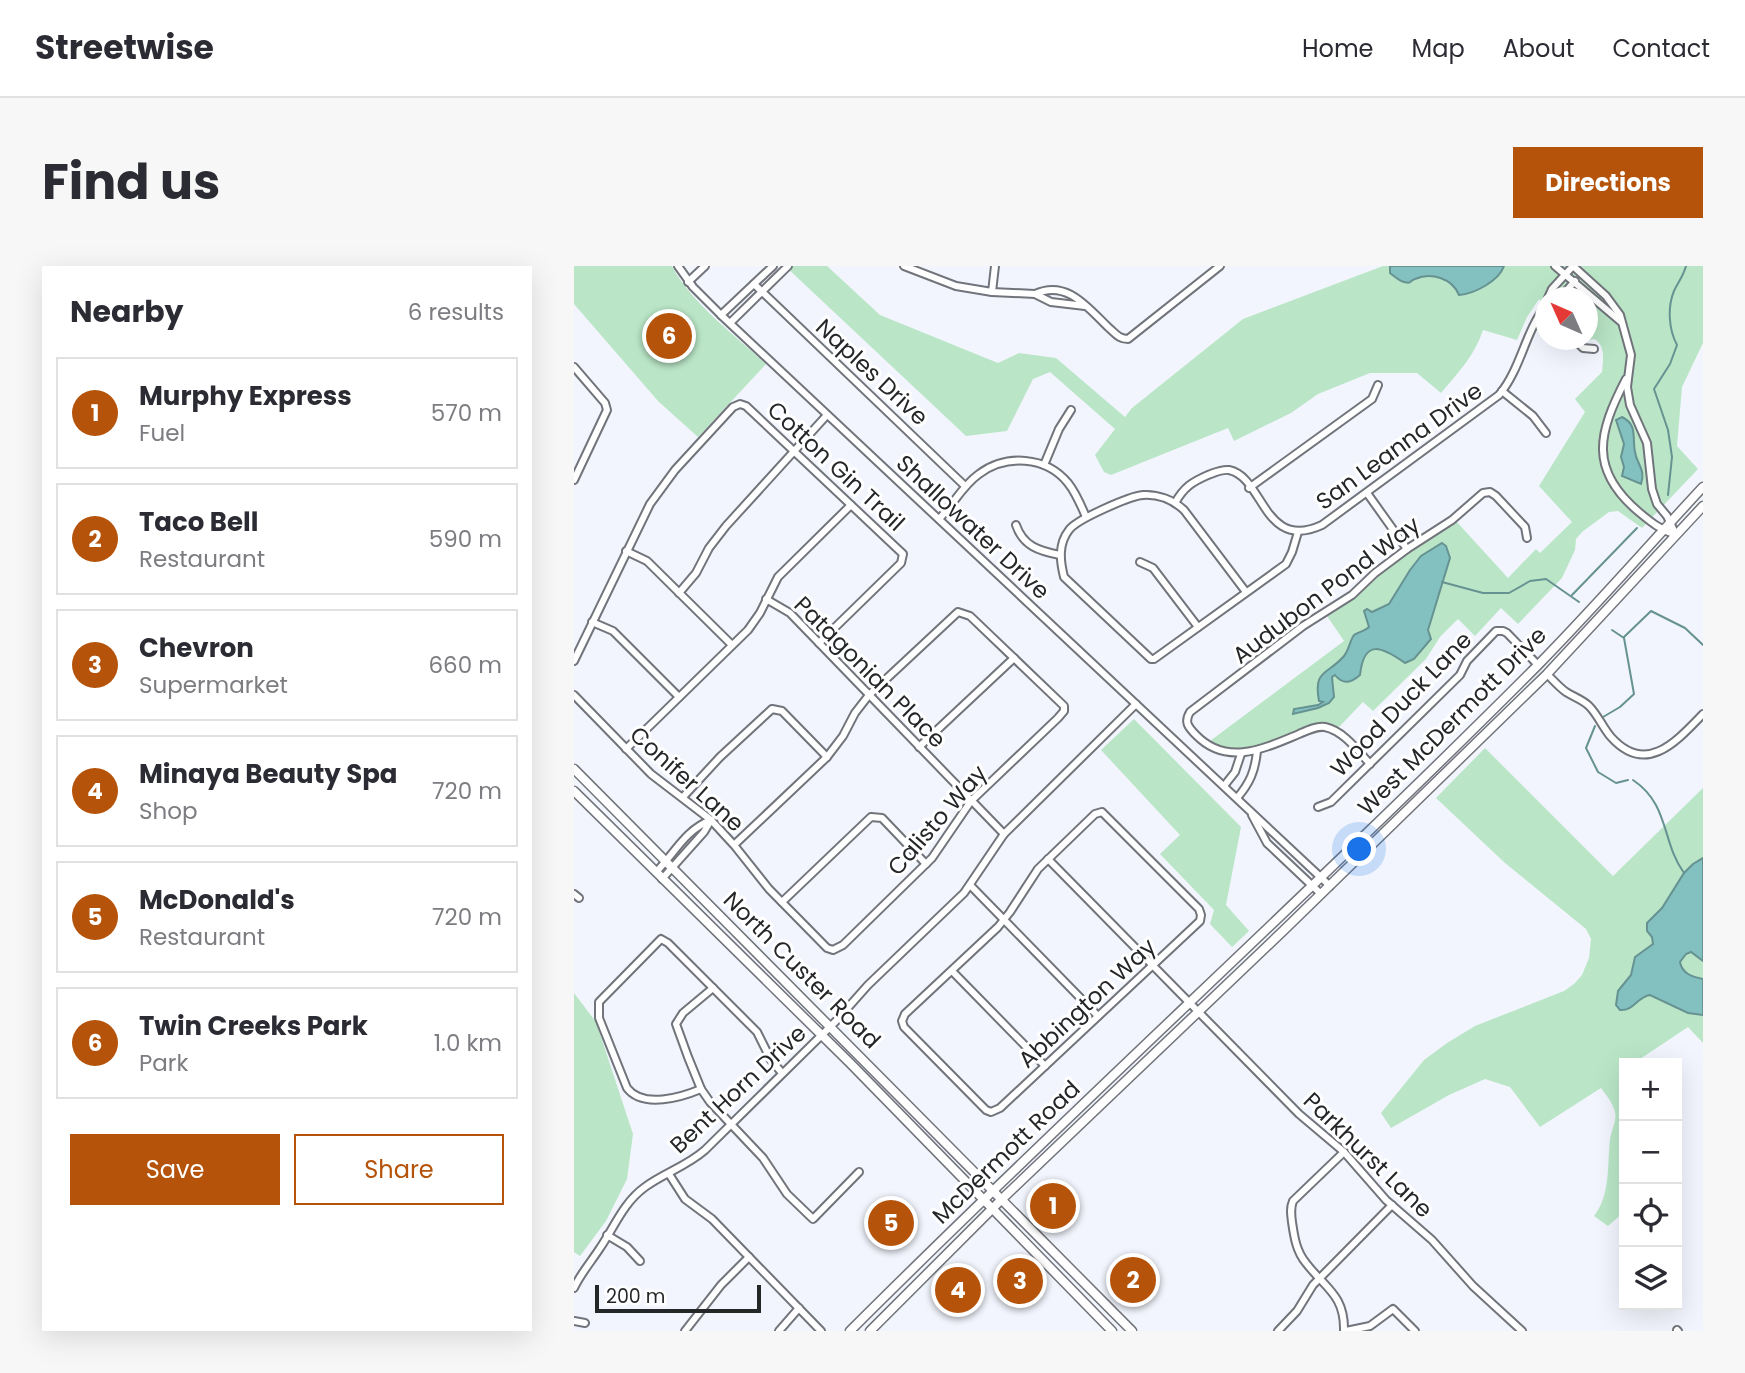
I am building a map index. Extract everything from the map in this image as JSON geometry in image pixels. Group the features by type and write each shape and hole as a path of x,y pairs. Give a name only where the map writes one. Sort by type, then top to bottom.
{"main road":[{"name":"West McDermott Drive","path":"1190,1003 1538,665 1703,487"},
{"name":"West McDermott Drive","path":"1198,1012 1547,674 1703,506"},
{"path":"1538,665 1547,674"},
{"name":"North Custer Road","path":"574,769 1132,1331"},
{"name":"North Custer Road","path":"574,791 887,1100 1112,1331"},
{"path":"1274,922 1283,932"},
{"name":"McDermott Road","path":"850,1331 984,1198 1190,1003"},
{"name":"McDermott Road","path":"870,1331 1002,1199 1198,1012"},
{"path":"1102,1087 1111,1096"},
{"path":"887,1100 895,1091"},
{"path":"901,1280 911,1290"}],"street":[{"name":"Shallowater Drive","path":"678,266 688,282 721,315 1330,886"},
{"path":"688,282 705,266"},
{"path":"721,315 773,266"},
{"path":"730,323 788,266"},
{"path":"904,266 956,286 1035,295 1051,302 1085,306"},
{"path":"992,292 995,266"},
{"path":"1035,295 1052,289 1062,290 1074,296 1118,336 1128,339 1220,266"},
{"path":"1555,266 1621,322"},
{"path":"1557,287 1573,266 1611,301 1620,315 1630,355 1630,405 1647,443 1652,489 1657,504 1676,535"},
{"path":"1570,287 1581,274"},
{"name":"Naples Drive","path":"754,284 965,486"},
{"name":"San Leanna Drive","path":"1175,503 1182,490 1192,482 1221,470 1236,472 1271,516 1284,527 1298,532 1322,525 1502,391 1535,320"},
{"path":"574,367 605,403 607,410 574,480"},
{"path":"1629,374 1605,429 1605,464 1614,487 1625,502 1654,526 1676,535"},
{"path":"1250,488 1372,399 1378,385"},
{"path":"1502,391 1533,416 1546,433"},
{"name":"Cotton Gin Trail","path":"626,551 663,485 733,407 740,404 746,406 903,554 901,563 819,643"},
{"path":"1044,465 1059,429 1071,410"},
{"path":"679,593 696,573 717,536 827,415"},
{"path":"939,519 979,473 995,464 1015,460 1037,462 1055,471 1067,482 1086,517"},
{"name":"Audubon Pond Way","path":"1241,754 1222,751 1202,742 1188,727 1186,721 1190,712 1303,626 1352,594 1375,573 1452,520 1483,494 1490,492 1496,496 1525,527 1527,538"},
{"path":"1367,493 1408,549"},
{"path":"1246,592 1184,510 1175,503 1156,496 1141,495 1086,517 1067,531 1061,546 1064,577 1151,659 1286,564 1298,532"},
{"path":"626,749 748,630 778,577 851,505"},
{"path":"1016,525 1019,536 1028,544 1041,551 1060,555"},
{"path":"574,662 626,551 648,561 732,645"},
{"path":"1140,562 1153,568 1198,627"},
{"name":"Patagonian Place","path":"766,599 790,613 1004,834"},
{"path":"734,845 827,757 869,695 955,613 961,611 970,616 1014,658 919,747"},
{"path":"593,622 613,631 679,697"},
{"name":"Wood Duck Lane","path":"1318,807 1331,802 1370,764 1460,675 1467,661 1496,631 1507,633 1538,665"},
{"name":"Calisto Way","path":"833,950 842,946 926,864 971,801 1058,718 1064,709 1059,699 1014,658"},
{"path":"1547,674 1566,692 1588,705 1601,725 1621,747 1639,755 1650,755 1664,749 1703,714"},
{"name":"Conifer Lane","path":"574,695 651,774 711,820 769,889 827,948 833,950"},
{"name":"Bent Horn Drive","path":"575,1284 633,1197 646,1185 698,1156 730,1125 970,885 1004,834 1136,704"},
{"path":"683,797 720,757 769,711 775,709 782,711 827,757"},
{"path":"1224,786 1236,772 1241,754 1257,751 1316,727 1325,727 1341,734 1370,764"},
{"path":"1237,798 1254,772 1257,751"},
{"name":"Shallowater Drive","path":"1250,810 1261,834 1272,848 1321,894"},
{"name":"Abbington Way","path":"952,971 905,1014 902,1021 904,1027 991,1112 1000,1108 1200,921 1202,915 1199,909 1102,812 1095,814 1048,859"},
{"path":"782,902 867,818 874,816 882,818 926,864"},
{"path":"659,876 670,865 690,832 697,825 711,820"},
{"path":"1272,848 1281,845 1289,847"},
{"path":"1045,1066 952,971 1004,920 1032,877 1048,859"},
{"name":"Parkhurst Lane","path":"1048,859 1299,1114 1343,1152 1392,1205 1432,1240 1472,1286 1522,1331"},
{"path":"970,885 1098,1016"},
{"path":"701,1089 682,1097 667,1099 631,1093 598,1018 599,1002 661,939 757,1032 771,1060 782,1073"},
{"path":"713,988 683,1013 676,1024 701,1089 730,1125 763,1157 787,1194 813,1219 859,1172"},
{"path":"1343,1152 1291,1204 1293,1233 1299,1251 1305,1262 1335,1294 1341,1306 1345,1331 1370,1326 1393,1309 1415,1331"},
{"path":"669,1174 685,1199 708,1216 821,1331"},
{"path":"1278,1331 1297,1311 1320,1277 1392,1205"},
{"path":"607,1235 627,1247 639,1261"},
{"path":"685,1331 721,1286 749,1257"},
{"path":"779,1331 799,1308"},
{"path":"574,1321 585,1323"}],"shaded area":[{"path":"574,266 672,266 690,293 766,364 698,437 658,401 574,304"},
{"path":"785,266 827,266 880,315 998,363 1019,353 1056,358 1125,417 1132,408 1243,319 1383,266 1703,266 1703,343 1682,387 1677,446 1698,469 1642,528 1618,511 1609,512 1582,532 1576,539 1575,550 1562,578 1518,624 1501,608 1475,636 1458,619 1440,637 1426,659 1373,711 1363,702 1339,727 1323,724 1308,726 1248,748 1230,747 1210,741 1344,641 1327,616 1398,561 1456,521 1508,578 1536,549 1540,553 1572,522 1539,486 1585,412 1575,399 1602,372 1603,353 1598,342 1598,287 1535,287 1535,305 1517,340 1483,330 1471,356 1441,393 1417,373 1370,373 1318,394 1291,413 1234,441 1228,428 1111,475 1104,472 1095,455 1115,429 1050,372 1033,379 1007,431 966,436"},
{"path":"1390,266 1504,266 1497,277 1485,286 1459,295 1451,284 1440,278 1428,276 1409,283 1402,281 1390,273"},
{"path":"1622,417 1632,428 1635,452 1642,471 1641,484 1622,476 1624,467 1621,457 1624,444 1616,420"},
{"path":"1442,543 1446,546 1450,558 1428,630 1431,639 1414,659 1405,663 1382,650 1370,651 1365,655 1357,678 1347,682 1335,675 1332,677 1334,697 1329,703 1293,714 1294,709 1323,702 1319,701 1320,678 1344,656 1354,635 1369,627 1364,611 1367,609 1372,612 1389,604 1421,556"},
{"path":"1134,719 1241,827 1226,905 1249,931 1232,947 1210,924 1214,910 1160,854 1180,835 1101,750"},
{"path":"1485,748 1613,876 1703,788 1703,1043 1688,1027 1642,1058 1619,1058 1619,1216 1608,1226 1594,1216 1606,1189 1610,1140 1615,1122 1613,1105 1601,1088 1540,1127 1510,1087 1485,1079 1449,1095 1391,1128 1381,1113 1424,1060 1475,1026 1564,991 1582,975 1589,958 1591,939 1586,929 1505,863 1436,798"},
{"path":"1703,858 1703,961 1691,952 1680,962 1686,972 1703,979 1703,1015 1688,1013 1650,995 1625,1010 1620,1010 1616,1005 1618,991 1631,975 1635,957 1653,944 1647,931 1647,923 1662,908 1684,873"},
{"path":"574,993 596,1022 633,1134 627,1179 606,1221 580,1256 574,1252"}],"waterway":[{"path":"1668,495 1672,457 1668,430 1654,389 1670,364 1677,345 1671,326 1670,304 1686,266"},
{"path":"1572,595 1637,528"},
{"path":"1442,582 1483,593 1509,593 1530,581 1546,579 1579,602"},
{"path":"1624,637 1651,611 1685,628 1703,645"},
{"path":"1603,717 1634,694 1624,638 1612,630"},
{"path":"1595,726 1586,748 1598,772 1616,783 1628,780"},
{"path":"1633,780 1653,801 1684,873"}],"place":[{"name":"Twin Creeks Park","path":"669,336"},
{"name":"Murphy Express","path":"1053,1206"},
{"name":"McDonald's","path":"891,1223"},
{"name":"Taco Bell","path":"1133,1280"},
{"name":"Chevron","path":"1020,1281"},
{"name":"Minaya Beauty Spa","path":"958,1290"}]}
